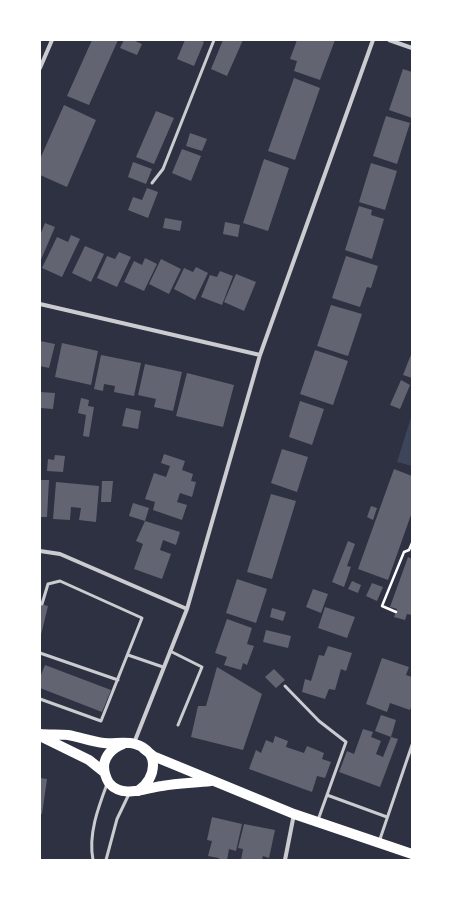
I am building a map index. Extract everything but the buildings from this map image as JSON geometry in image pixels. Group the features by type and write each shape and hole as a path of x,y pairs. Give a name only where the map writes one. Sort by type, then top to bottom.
{"main road":[{"path":"40,735 66,735 103,743 134,745 152,756 294,814 412,854"},
{"path":"40,735 89,760 120,791 134,791 162,786 211,781"},
{"path":"106,777 104,765 110,752 134,745"},
{"path":"134,745 151,758 153,770 146,785 134,791"}],"street":[{"path":"40,68 52,40"},
{"path":"134,745 186,609 260,354 373,40"},
{"path":"389,40 412,48"},
{"path":"40,304 260,354"},
{"path":"40,551 60,554 186,609"},
{"path":"285,860 294,814"}],"lane":[{"path":"152,183 162,169 214,40"},
{"path":"40,699 102,721 142,618 60,581 48,584 42,604"},
{"path":"170,651 202,667 178,726"},
{"path":"40,653 118,680"},
{"path":"128,655 163,667"},
{"path":"285,686 319,721 346,742 317,822"},
{"path":"378,843 412,745"},
{"path":"93,860 92,836 106,777"},
{"path":"106,860 117,819 134,791"},
{"path":"327,795 387,817"},
{"path":"89,860 92,853"}],"path":[{"path":"396,612 382,606 404,552 409,550 412,543"}],"shaded area":[{"path":"412,414 412,466 397,462"}]}
